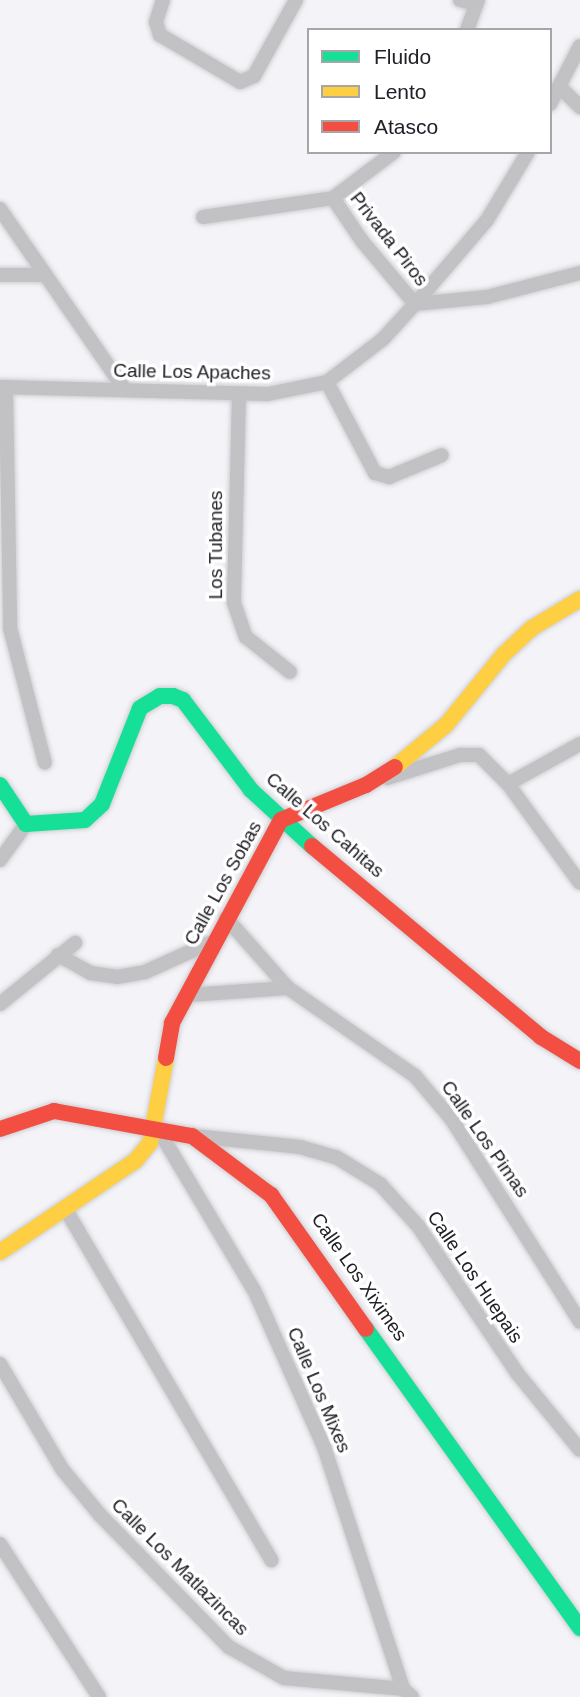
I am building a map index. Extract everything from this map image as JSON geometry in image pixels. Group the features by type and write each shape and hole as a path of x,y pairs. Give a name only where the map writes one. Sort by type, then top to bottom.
{"street":[{"path":"163,0 156,22 160,35 240,82 254,76 296,0"},
{"path":"460,0 477,2 468,28"},
{"path":"552,100 580,46"},
{"path":"559,86 580,107"},
{"path":"203,217 333,198 391,154"},
{"name":"Calle Los Apaches","path":"3,387 239,394 287,391 327,382 383,339 415,304 487,220 527,154"},
{"name":"Privada Piros","path":"333,198 362,242 415,304"},
{"path":"0,209 125,390"},
{"path":"415,304 487,297 580,272"},
{"path":"0,275 45,275"},
{"path":"327,382 375,473 397,475 442,455"},
{"path":"3,387 10,628 45,763"},
{"name":"Los Tubanes","path":"239,394 234,603 246,637 290,672"},
{"name":"Calle Los Sobas","path":"156,1126 168,1038 212,942 281,820 366,785 429,742 532,628 580,599"},
{"name":"Calle Los Cahitas","path":"26,824 73,824 96,813 132,720 140,708 160,696 183,700 251,790 281,820 541,1037 580,1061"},
{"path":"508,785 580,744"},
{"path":"366,785 469,754 487,760 578,876"},
{"path":"0,785 8,803 26,824 0,860"},
{"name":"Calle Los Pimas","path":"226,918 288,988 415,1076 434,1095 580,1322"},
{"path":"58,955 90,973 117,977 145,972 212,942"},
{"path":"0,1004 75,943"},
{"path":"188,995 288,988"},
{"name":"Calle Los Xiximes","path":"0,1129 34,1114 54,1111 156,1126 192,1136 282,1206 580,1628"},
{"path":"0,1252 135,1161 156,1126"},
{"name":"Calle Los Mixes","path":"156,1126 256,1292 324,1447 408,1693"},
{"name":"Calle Los Huepais","path":"192,1136 300,1147 336,1157 380,1184 418,1226 517,1373 580,1450"},
{"path":"66,1210 271,1560"},
{"name":"Calle Los Matlazincas","path":"0,1364 62,1469 100,1515 229,1647 284,1678 408,1693"},
{"path":"0,1544 99,1697"}],"traffic: fast":[{"path":"0,785 26,824 85,820 102,804 140,708 160,696 173,696 183,700 251,790 312,846"},
{"path":"366,1329 580,1628"}],"traffic: slow":[{"path":"395,767 446,725 504,654 532,628 580,599"},
{"path":"0,1252 135,1161 150,1143 166,1058"}],"traffic: jam":[{"path":"166,1058 172,1023 281,820 366,785 395,767"},
{"path":"312,846 541,1037 580,1061"},
{"path":"0,1129 54,1111 192,1136 271,1195 366,1329"}]}
